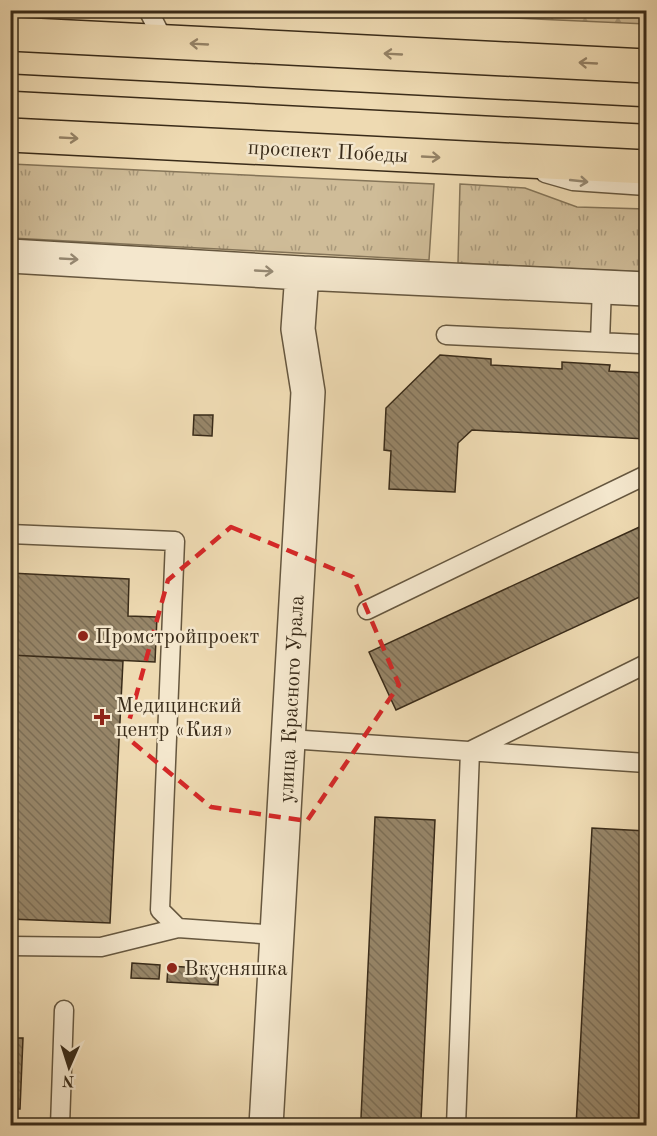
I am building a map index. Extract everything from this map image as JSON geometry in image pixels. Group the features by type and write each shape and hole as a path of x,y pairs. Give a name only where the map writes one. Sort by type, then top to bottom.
{"main road":[{"path":"10,34 646,66"},
{"name":"проспект Победы","path":"10,135 646,167"}],"street":[{"path":"10,256 302,273 646,289"},
{"name":"улица Красного Урала","path":"266,1125 308,392 298,329 302,273"}],"lane":[{"path":"148,10 165,43"},
{"path":"503,160 573,181 646,186"},
{"path":"600,342 602,286"},
{"path":"446,335 640,344"},
{"path":"368,610 646,475"},
{"path":"10,534 175,541 160,910 178,928"},
{"path":"470,751 646,664"},
{"path":"289,739 646,764"},
{"path":"456,1125 470,751"},
{"path":"10,946 101,947 178,928 277,935"},
{"path":"60,1125 63,1010"}],"highlighted area":[{"path":"231,527 353,577 399,685 307,821 211,807 125,736 168,580"}],"green space":[{"path":"416,11 646,11 646,24 425,14"},
{"path":"11,164 434,184 429,260 11,238"},
{"path":"460,184 525,188 577,207 646,209 646,272 458,263"}],"building":[{"path":"440,355 491,359 491,365 562,369 562,362 610,365 609,371 646,373 646,439 472,430 458,443 455,492 389,489 391,451 384,450 386,408"},
{"path":"194,415 213,415 212,436 193,435"},
{"path":"646,524 646,594 396,710 369,652"},
{"name":"Промстройпроект","path":"10,573 129,579 128,616 157,617 155,662 10,655"},
{"path":"10,655 123,661 110,923 10,919"},
{"path":"375,817 435,820 421,1120 361,1118"},
{"path":"592,828 646,831 646,954 638,1126 576,1126"},
{"path":"132,963 160,965 159,979 131,978"},
{"path":"168,966 219,969 218,985 167,982"},
{"path":"10,1038 23,1038 20,1109 10,1109"}],"tram line":[{"path":"10,74 646,107"},
{"path":"10,91 646,124"}],"place":[{"name":"Промстройпроект","path":"83,636"},
{"name":"Медицинский центр «Кия»","path":"102,717"},
{"name":"Вкусняшка","path":"172,968"}]}
